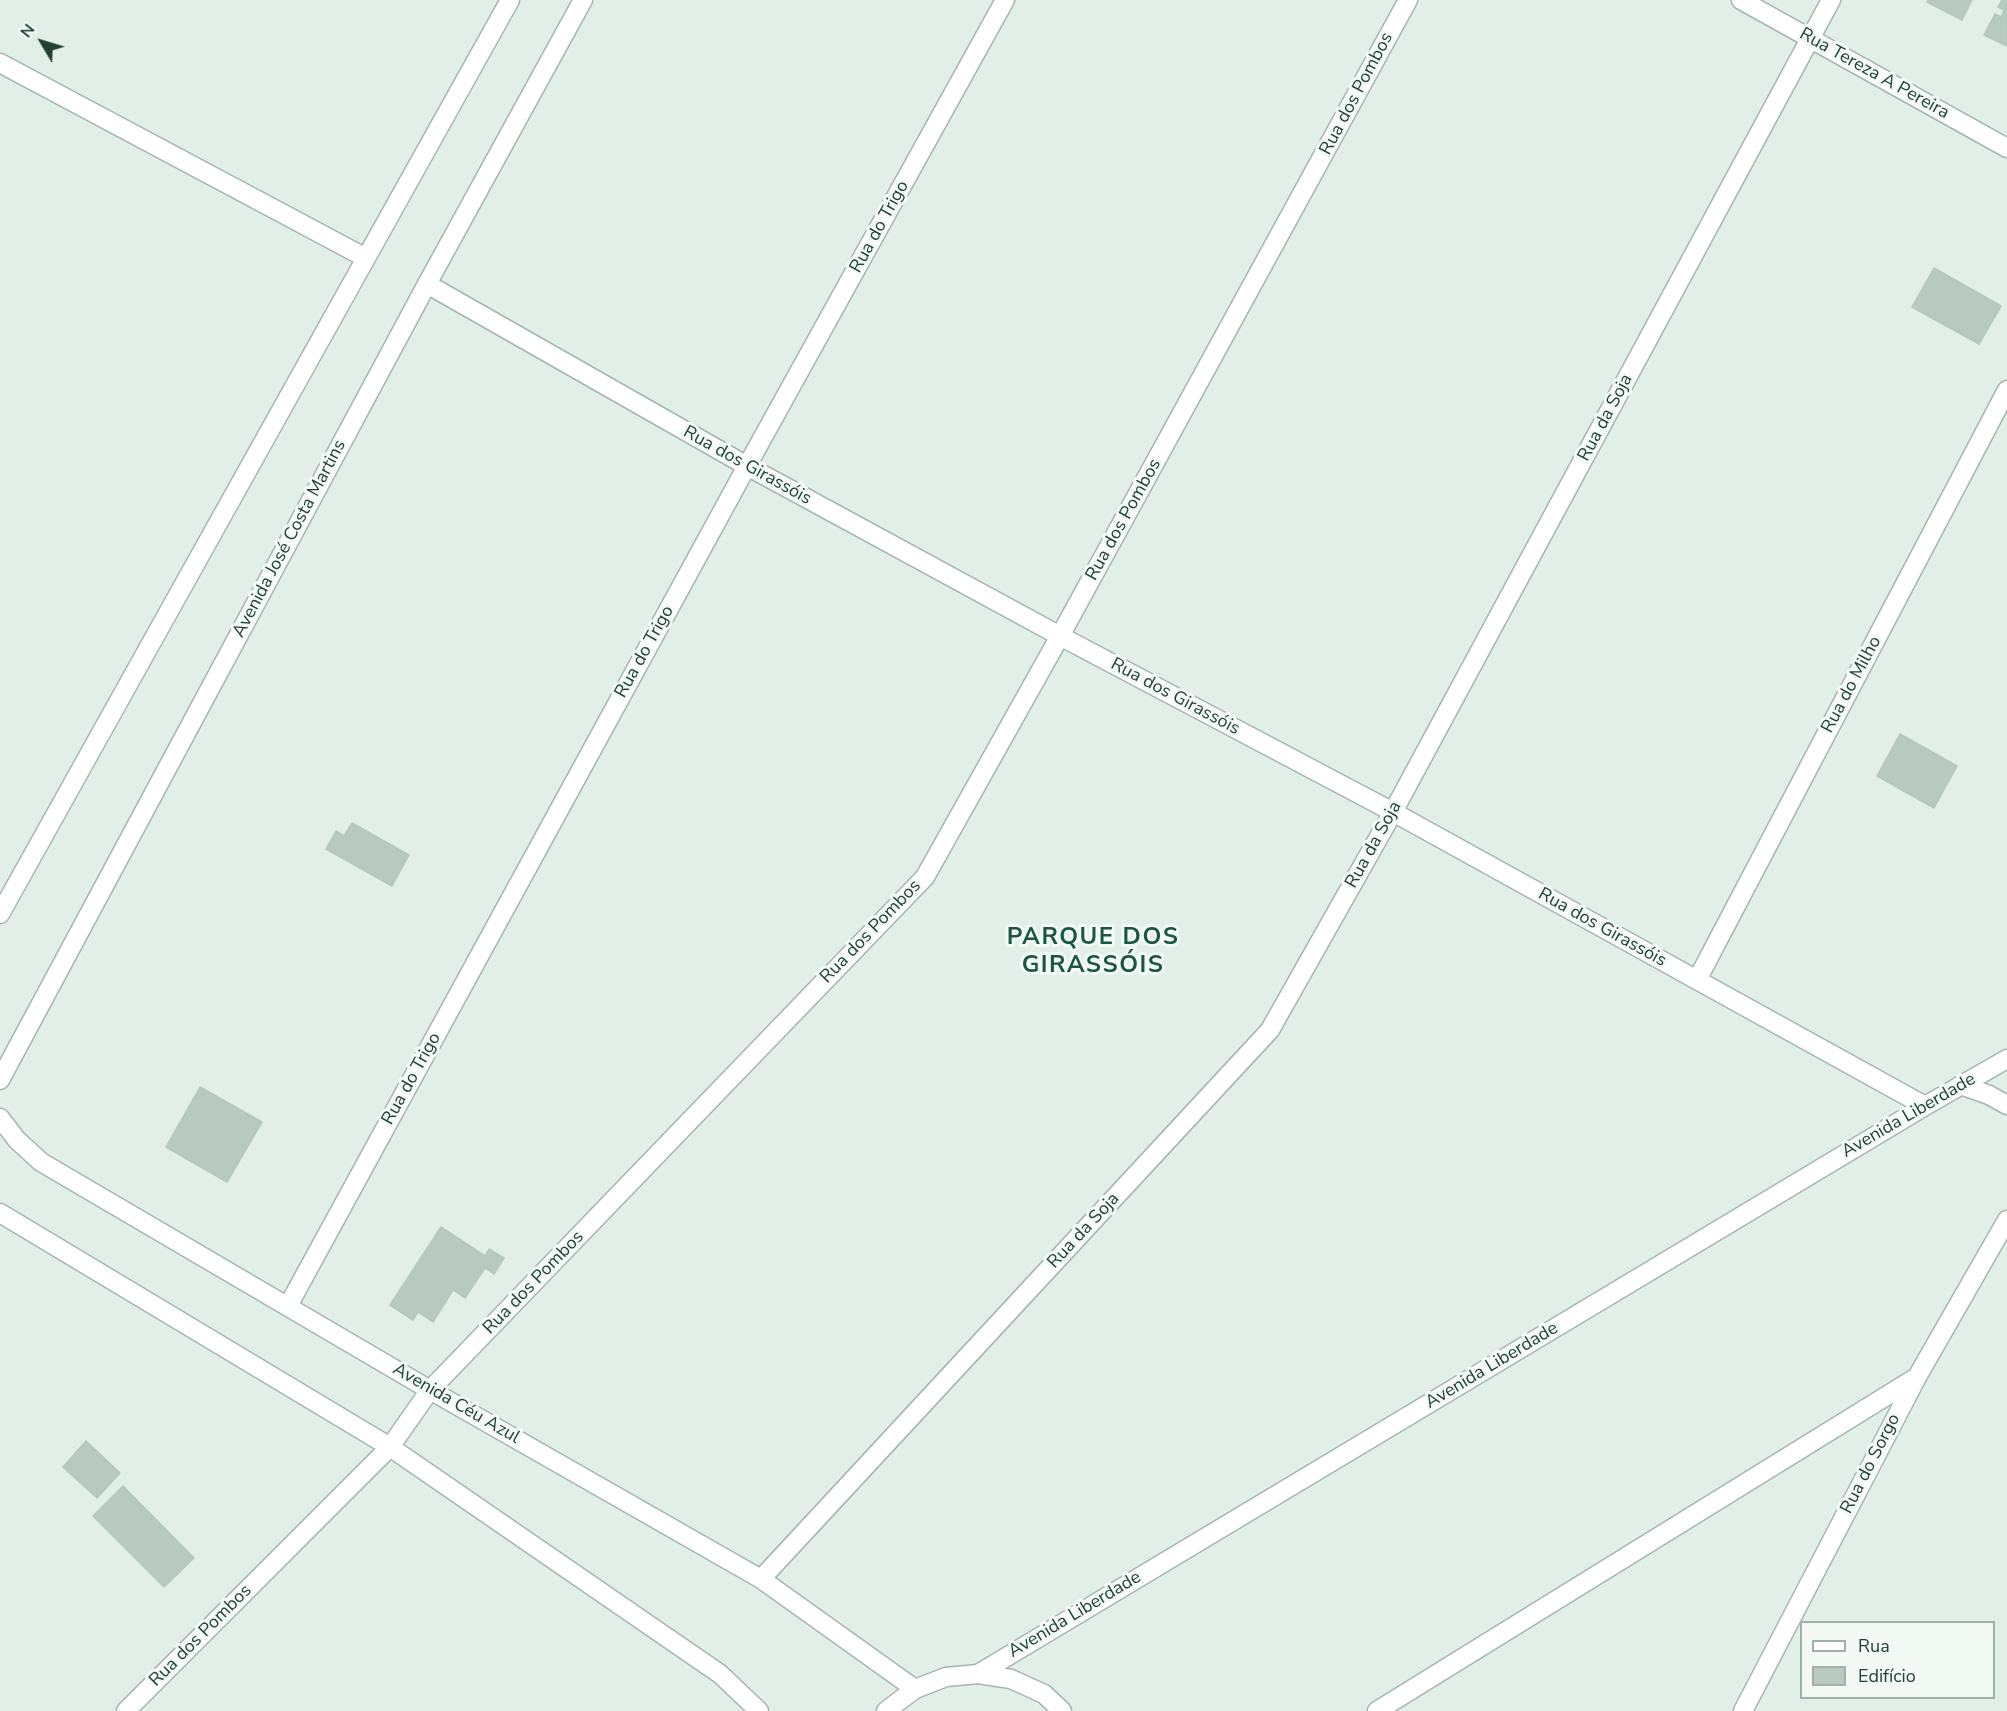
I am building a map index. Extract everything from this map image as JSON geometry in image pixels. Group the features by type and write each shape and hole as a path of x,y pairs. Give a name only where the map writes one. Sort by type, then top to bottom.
{"street":[{"path":"0,914 510,0"},
{"name":"Avenida José Costa Martins","path":"0,1080 427,284 583,0"},
{"name":"Rua do Trigo","path":"288,1306 747,466 1005,0"},
{"name":"Rua dos Pombos","path":"126,1711 390,1447 430,1390 925,877 1060,636 1408,0"},
{"name":"Rua Tereza A Pereira","path":"1741,0 2007,148"},
{"name":"Rua da Soja","path":"761,1579 1270,1030 1394,812 1832,0"},
{"path":"0,63 366,258"},
{"name":"Rua dos Girassóis","path":"427,284 747,466 1060,636 1394,812 1925,1106"},
{"name":"Rua do Milho","path":"1697,980 2007,390"},
{"name":"Avenida Liberdade","path":"978,1674 2007,1059"},
{"path":"1962,1086 1989,1095 2007,1105"},
{"name":"Avenida Céu Azul","path":"0,1118 17,1140 41,1162 430,1390 761,1579 915,1689"},
{"path":"0,1213 390,1447 720,1674 759,1711"},
{"name":"Rua do Sorgo","path":"1743,1711 1917,1377 2007,1220"},
{"path":"1377,1711 1917,1377"},
{"path":"886,1711 915,1689 946,1677 978,1674 1011,1679 1044,1694 1062,1711"}],"building":[{"path":"1928,0 1972,0 1962,20 1927,2"},
{"path":"2002,0 2007,0 2007,46 1984,35 1995,14 2001,17 2004,10 1998,7"},
{"path":"1934,268 2001,306 1979,344 1912,307"},
{"path":"1900,734 1957,766 1934,808 1877,776"},
{"path":"352,823 409,855 392,886 326,849 336,831 344,836"},
{"path":"200,1087 262,1122 227,1182 166,1147"},
{"path":"441,1227 485,1256 489,1249 504,1258 494,1274 485,1268 465,1298 453,1290 433,1322 418,1312 413,1320 390,1305"},
{"path":"86,1441 120,1473 97,1498 63,1467"},
{"path":"123,1486 194,1558 164,1587 93,1516"}],"district":[{"name":"PARQUE DOS GIRASSÓIS","path":"1093,952"}]}
